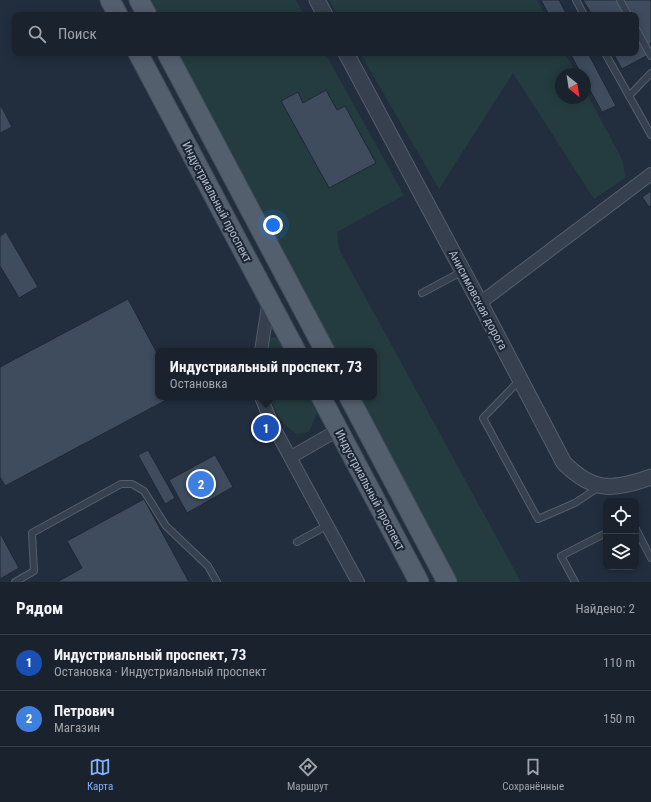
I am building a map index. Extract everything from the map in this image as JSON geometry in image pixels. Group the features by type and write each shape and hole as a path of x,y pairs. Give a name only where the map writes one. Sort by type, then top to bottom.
{"main road":[{"path":"110,0 116,12"},
{"path":"139,0 145,12"},
{"name":"Индустриальный проспект","path":"140,56 294,348"},
{"path":"169,56 323,348"},
{"name":"Индустриальный проспект","path":"323,400 419,582"},
{"name":"Индустриальный проспект","path":"351,400 447,582"}],"street":[{"path":"317,0 323,12"},
{"name":"Анисимовская дорога","path":"348,56 564,463 574,474 587,482 600,486 616,487 651,477"},
{"path":"480,303 651,174"},
{"path":"261,348 269,299"},
{"path":"262,400 272,424 358,582"},
{"path":"291,457 338,430"}],"lane":[{"path":"576,0 582,12"},
{"path":"620,0 626,12"},
{"path":"639,34 651,56"},
{"path":"607,56 651,135"},
{"path":"629,96 651,73"},
{"path":"422,293 463,271"},
{"path":"520,380 483,418 538,520 575,503 600,486"},
{"path":"15,582 34,571 32,533 121,484 132,484 144,491 166,526 208,566 217,582"},
{"path":"297,542 328,525"},
{"path":"575,582 561,556 604,534"},
{"path":"639,534 651,558"}],"green space":[{"path":"149,0 296,0 302,12 155,12"},
{"path":"329,0 537,0 543,12 336,12"},
{"path":"179,56 327,56 404,195 337,232 339,249 521,582 458,582 362,400 377,400 377,348 333,348"},
{"path":"362,56 567,56 574,68 555,68 555,104 591,104 591,101 623,161 625,178 594,199 513,73 439,189"},
{"path":"274,337 278,338 283,348 267,348 268,339"},
{"path":"271,400 310,400 317,413 309,432 297,434 288,427 274,409"}],"building":[{"path":"541,0 559,0 565,12 547,12"},
{"path":"583,0 618,0 624,12 590,12"},
{"path":"623,0 651,0 651,43 647,46 639,30 639,12 629,12"},
{"path":"639,38 648,55 622,69 615,56 639,56"},
{"path":"572,56 590,56 616,106 602,112 591,92 591,68 578,68"},
{"path":"326,90 337,110 345,106 376,163 329,188 281,101 298,92 303,103"},
{"path":"0,104 12,127 0,133"},
{"path":"651,191 651,205 649,207 642,197"},
{"path":"6,232 38,287 19,298 0,266 0,236"},
{"path":"128,299 155,349 155,400 166,400 5,486 0,477 0,367"},
{"path":"148,450 175,498 165,504 138,455"},
{"path":"215,455 233,487 187,513 169,480"},
{"path":"144,499 189,582 57,582 82,568 67,541"},
{"path":"0,533 19,568 0,579"}],"place":[{"name":"Индустриальный проспект, 73","path":"266,428"},
{"name":"Петрович","path":"201,484"}]}
